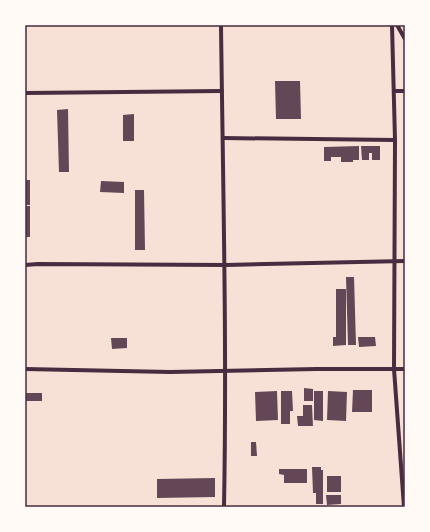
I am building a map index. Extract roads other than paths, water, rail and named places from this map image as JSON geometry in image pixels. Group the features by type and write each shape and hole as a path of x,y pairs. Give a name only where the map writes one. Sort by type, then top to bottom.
{"street":[{"path":"221,25 226,265 224,507"},
{"path":"392,25 395,140 394,369 404,507"},
{"path":"397,25 405,39"},
{"path":"25,93 222,91"},
{"path":"394,92 405,91"},
{"path":"223,138 395,140"},
{"path":"25,265 226,265 405,261"},
{"path":"25,368 162,372 405,369"}]}
